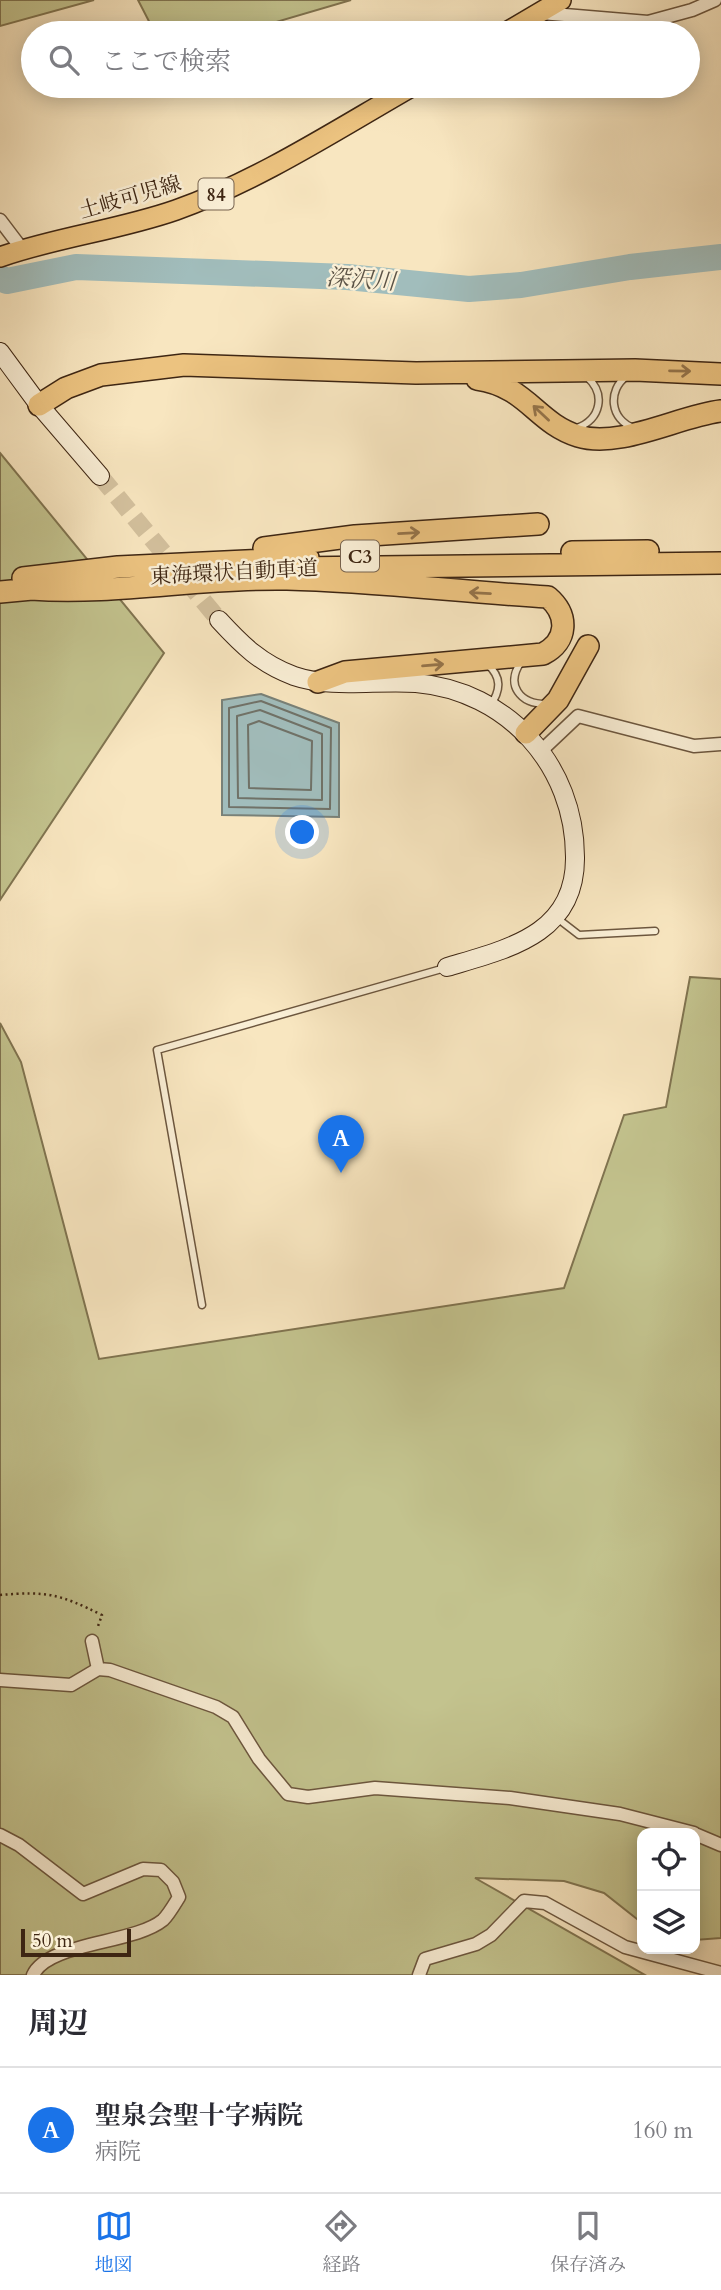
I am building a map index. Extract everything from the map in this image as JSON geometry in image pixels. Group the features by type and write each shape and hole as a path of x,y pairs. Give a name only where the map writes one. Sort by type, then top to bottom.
{"highway":[{"path":"39,405 66,388 101,375 184,365 416,373 635,370 721,374"},
{"path":"416,373 502,384 516,391 563,430 580,437 596,438 642,431 721,411"},
{"path":"50,576 110,564 212,555 355,536 538,524"},
{"name":"東海環状自動車道","path":"0,580 118,567 404,554 721,552"},
{"name":"東海環状自動車道","path":"0,592 225,570 369,565 613,567 721,564"},
{"path":"31,589 60,591 183,581 288,579 548,597 558,605 565,617 561,639 553,649 543,654 345,672 318,682"},
{"path":"526,733 558,700 588,646"}],"main road":[{"path":"526,21 561,0"},
{"name":"土岐可児線","path":"0,257 22,249 174,211 219,193 392,98"}],"street":[{"path":"652,21 692,10 715,0"},
{"path":"540,13 636,21"},
{"path":"0,220 22,249"},
{"path":"0,352 39,405 100,476"},
{"path":"219,620 250,654 295,677 318,682 417,683 449,690 490,706 526,733 542,750 565,791 575,846 576,869 570,892 555,917 538,933 519,945 447,967"},
{"path":"542,750 578,716 694,746 721,744"},
{"path":"92,1641 99,1670"},
{"path":"0,1680 71,1685 99,1670 110,1670 216,1707 233,1717 258,1759 288,1794 308,1797 375,1788 510,1798 620,1814 675,1828"},
{"path":"0,1835 19,1845 83,1894 143,1869 161,1870 173,1882 178,1897 164,1919 148,1929 59,1954 33,1972 33,1975"},
{"path":"700,1836 721,1845"},
{"path":"419,1975 425,1959 477,1944 491,1935 524,1901 545,1903 625,1947 721,1973"}],"lane":[{"path":"635,370 622,379 613,401 620,419 628,426 642,431"},
{"path":"563,430 580,428 590,422 599,405 598,389 580,371"},
{"path":"525,657 514,676 517,693 524,701 536,704 558,700"},
{"path":"483,661 498,676 499,685 490,706"},
{"path":"555,917 579,935 655,931"},
{"path":"202,1305 157,1051 447,967"}],"path":[{"path":"0,1595 52,1594 102,1615 92,1641"}],"green space":[{"path":"0,0 94,0 0,26"},
{"path":"138,0 351,0 280,21 149,21"},
{"path":"0,453 164,653 0,900"},
{"path":"690,977 721,979 721,1938 700,1940 700,1828 637,1828 637,1919 604,1893 564,1881 475,1878 645,1975 0,1975 0,1023 21,1062 99,1359 564,1288 624,1115 666,1107"}],"water":[{"path":"261,694 339,723 339,817 222,815 222,700"}],"waterway":[{"name":"深沢川","path":"0,278 7,281 76,267 347,277 469,289 521,285 630,267 721,257"}],"tunnel":[{"path":"100,476 219,620"}],"place":[{"name":"聖泉会聖十字病院","path":"341,1173"}]}
